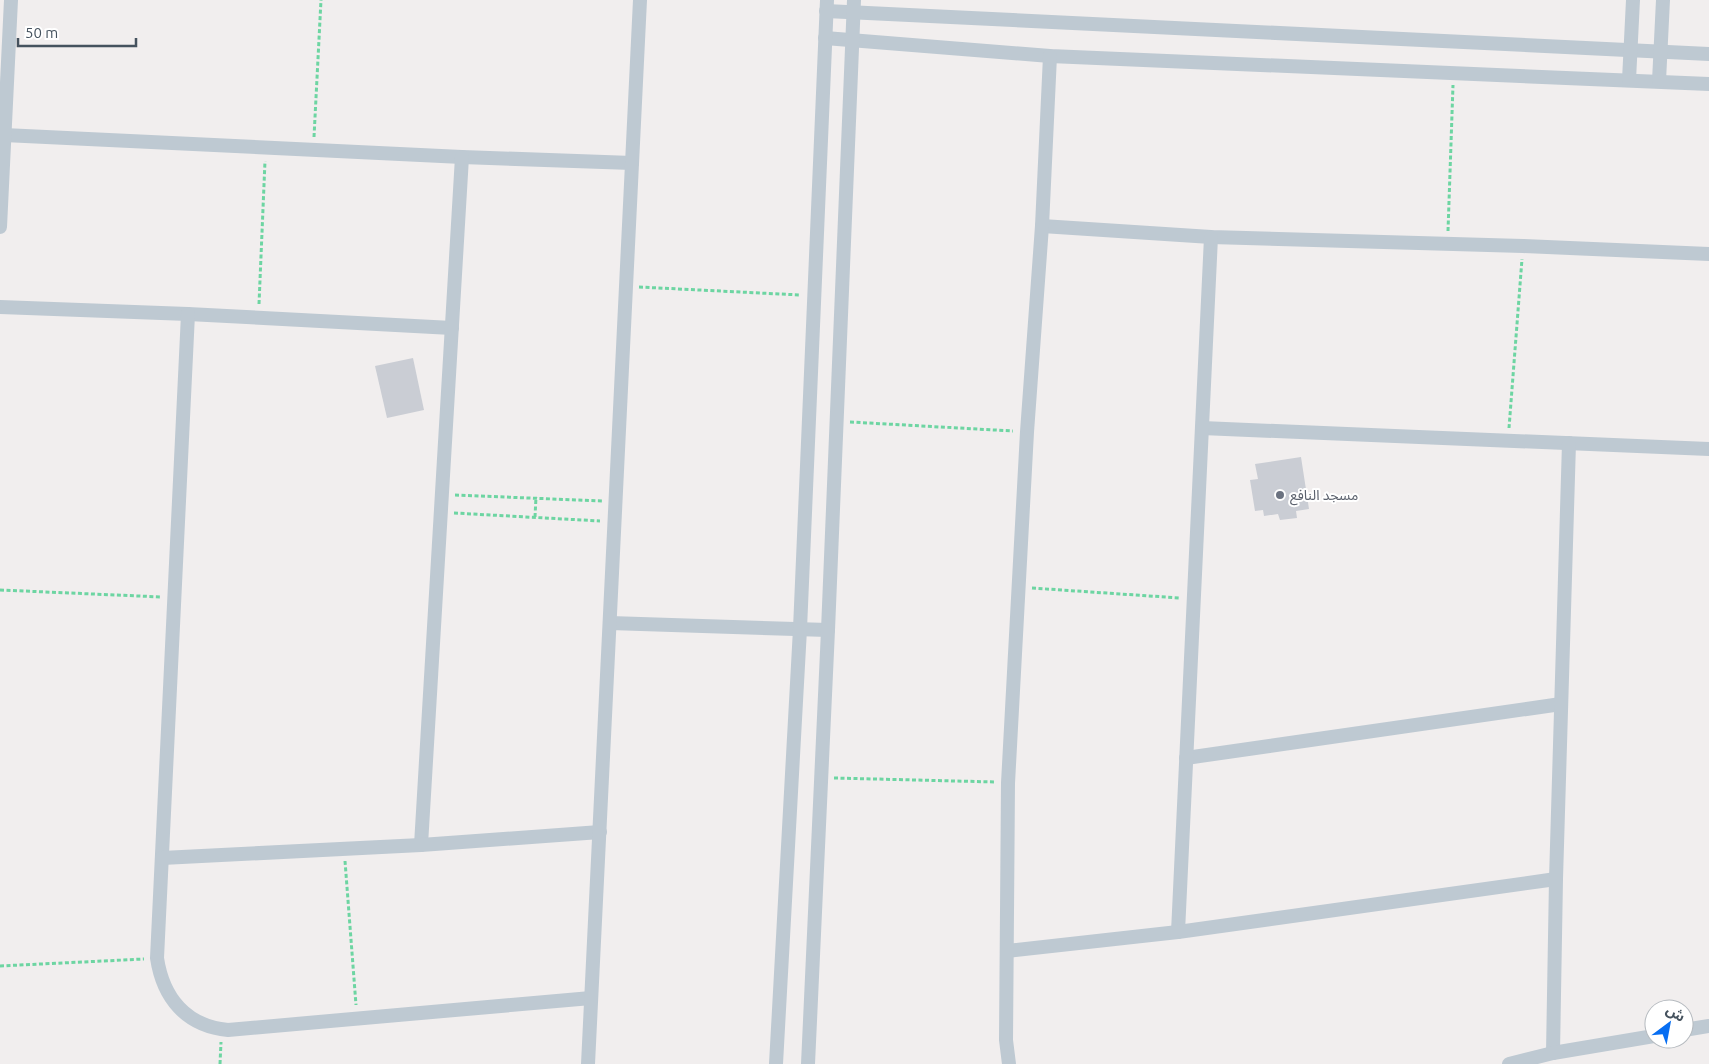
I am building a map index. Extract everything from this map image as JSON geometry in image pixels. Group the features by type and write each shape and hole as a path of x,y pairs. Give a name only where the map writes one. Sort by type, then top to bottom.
{"street":[{"path":"0,227 11,0"},
{"path":"588,1064 640,0"},
{"path":"1630,80 1633,0"},
{"path":"1659,81 1663,0"},
{"path":"776,1064 800,629 826,6 854,6 1709,54"},
{"path":"808,1064 854,6"},
{"path":"825,38 1050,56 1709,84"},
{"path":"1009,1064 1006,1040 1008,783 1027,432 1042,226 1050,56"},
{"path":"4,135 462,157 632,163"},
{"path":"421,845 462,157"},
{"path":"1042,226 1211,237 1523,246 1709,254"},
{"path":"1178,932 1211,237"},
{"path":"0,307 188,314 452,328"},
{"path":"188,314 157,958 159,975 166,991 176,1006 189,1017 204,1025 221,1029 591,998"},
{"path":"1202,428 1709,448"},
{"path":"1553,1053 1556,879 1569,443"},
{"path":"610,623 828,630"},
{"path":"1186,758 1561,704"},
{"path":"162,858 421,845 600,832"},
{"path":"1007,951 1178,932 1556,879"},
{"path":"1694,1028 1709,1026"},
{"path":"1509,1064 1553,1053 1644,1038"}],"path":[{"path":"313,150 321,0"},
{"path":"1448,245 1454,72"},
{"path":"258,318 266,148"},
{"path":"1508,440 1523,246"},
{"path":"626,286 814,296"},
{"path":"837,421 1027,432"},
{"path":"442,494 616,502"},
{"path":"535,517 536,497"},
{"path":"441,513 615,522"},
{"path":"1018,587 1194,599"},
{"path":"0,590 174,598"},
{"path":"821,778 1008,783"},
{"path":"344,848 357,1019"},
{"path":"0,966 157,958"},
{"path":"220,1064 221,1029"}],"building":[{"path":"413,358 424,410 387,418 375,366"},
{"name":"مسجد النافع","path":"1301,457 1309,509 1296,511 1297,518 1280,520 1278,514 1264,516 1263,510 1255,511 1250,480 1258,479 1255,464"}],"place":[{"name":"مسجد النافع","path":"1280,495"}]}
